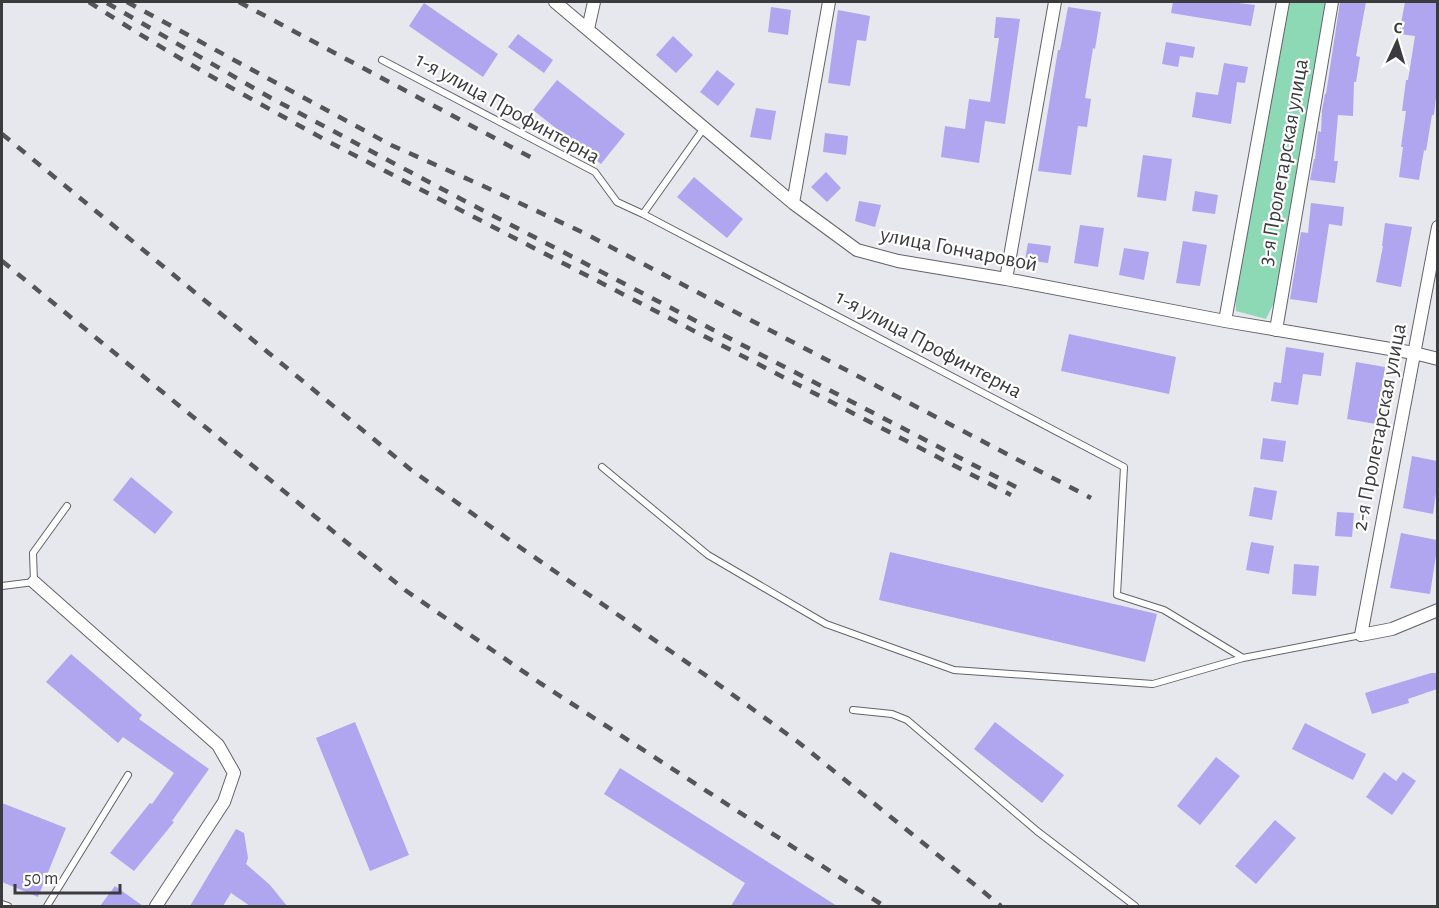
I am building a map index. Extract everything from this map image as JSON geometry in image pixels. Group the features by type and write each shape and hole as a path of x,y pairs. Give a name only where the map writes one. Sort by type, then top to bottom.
{"street":[{"name":"улица Гончаровой","path":"555,2 793,203 857,250 898,261 1437,359"},
{"path":"588,29 594,2"},
{"path":"793,203 829,2"},
{"path":"1006,279 1054,2"},
{"name":"3-я Пролетарская улица","path":"1225,321 1283,2"},
{"name":"3-я Пролетарская улица","path":"1276,330 1332,2"},
{"name":"2-я Пролетарская улица","path":"1361,635 1437,227"},
{"path":"34,582 219,745 234,773 224,802 156,906"},
{"path":"1361,635 1392,629 1437,610"}],"lane":[{"name":"1-я улица Профинтерна","path":"382,60 595,172 617,202 1124,467 1117,595 1164,610 1243,658"},
{"path":"643,214 705,128"},
{"path":"602,467 708,555 826,624 954,670 1154,684 1243,658 1361,635"},
{"path":"2,586 34,582 33,553 67,506"},
{"path":"853,710 892,714 907,720 1036,831 1135,906"},
{"path":"46,906 128,775"},
{"path":"2,904 8,906"}],"green space":[{"path":"1288,2 1327,2 1282,269 1274,303 1266,319 1236,311 1235,282"}],"building":[{"path":"1173,2 1230,2 1255,5 1251,26 1171,13"},
{"path":"1340,2 1366,2 1356,56 1360,57 1356,82 1354,82 1353,116 1338,115 1334,161 1338,161 1335,183 1310,180 1318,131 1321,132 1322,110"},
{"path":"1405,2 1437,2 1437,88 1434,115 1432,115 1419,180 1399,177 1406,111 1402,111 1415,36 1399,34"},
{"path":"424,3 498,54 483,77 409,26"},
{"path":"771,7 791,10 788,35 768,32"},
{"path":"1068,7 1101,12 1085,98 1091,99 1087,127 1078,126 1071,175 1038,171 1058,50 1060,50"},
{"path":"838,10 870,16 866,41 857,40 850,86 828,83"},
{"path":"996,17 1020,19 1005,124 985,121 979,163 941,157 945,126 965,129 969,99 990,102 999,38 994,38"},
{"path":"518,34 553,60 544,73 508,47"},
{"path":"673,36 693,55 676,73 656,55"},
{"path":"1166,42 1195,47 1193,58 1180,56 1178,67 1162,64"},
{"path":"1224,63 1248,67 1245,83 1237,82 1231,124 1192,117 1196,92 1218,95"},
{"path":"717,70 735,84 718,106 700,92"},
{"path":"557,80 625,134 601,164 533,110"},
{"path":"756,108 776,111 771,140 750,137"},
{"path":"825,133 848,136 846,155 823,152"},
{"path":"1143,155 1172,159 1166,201 1137,197"},
{"path":"826,172 841,188 827,202 811,187"},
{"path":"694,177 743,219 727,238 677,197"},
{"path":"1195,191 1218,195 1215,214 1192,211"},
{"path":"859,201 881,205 875,227 855,221"},
{"path":"1311,203 1344,207 1342,226 1329,224 1317,303 1290,299 1301,232 1308,233"},
{"path":"1385,223 1412,227 1401,287 1376,282"},
{"path":"1080,225 1104,228 1098,267 1074,263"},
{"path":"1183,241 1207,245 1200,286 1176,283"},
{"path":"1028,243 1051,246 1048,263 1025,260"},
{"path":"1124,248 1149,252 1144,280 1119,275"},
{"path":"1069,334 1176,357 1169,394 1061,371"},
{"path":"1286,347 1324,353 1321,376 1303,374 1298,405 1271,401 1274,382 1281,383"},
{"path":"1356,362 1385,367 1376,424 1347,419"},
{"path":"1263,438 1286,441 1283,462 1260,459"},
{"path":"1412,456 1437,461 1437,486 1433,514 1403,508"},
{"path":"131,477 173,512 155,534 113,500"},
{"path":"1254,487 1277,491 1272,520 1249,516"},
{"path":"1337,512 1354,513 1352,537 1335,536"},
{"path":"1401,533 1437,540 1430,594 1390,588"},
{"path":"1251,542 1274,546 1269,574 1246,570"},
{"path":"890,552 1157,614 1145,662 879,600"},
{"path":"1294,564 1319,566 1316,596 1292,594"},
{"path":"71,654 142,715 139,719 209,769 172,821 174,822 134,871 110,853 150,803 152,804 174,773 123,737 118,743 46,682"},
{"path":"1437,673 1437,689 1408,699 1409,703 1372,714 1365,693"},
{"path":"355,722 409,855 370,871 316,738"},
{"path":"995,722 1064,775 1042,803 974,749"},
{"path":"1305,723 1366,754 1353,780 1292,749"},
{"path":"1216,757 1240,776 1200,825 1177,806"},
{"path":"620,768 837,906 731,906 745,883 604,794"},
{"path":"1384,772 1396,781 1403,772 1416,781 1392,815 1366,797"},
{"path":"2,803 66,828 38,897 2,882"},
{"path":"1275,820 1296,838 1256,884 1235,866"},
{"path":"236,829 244,833 248,858 246,864 270,885 287,906 250,906 231,893 223,906 190,906"},
{"path":"115,886 143,906 100,906"}],"railway":[{"path":"89,2 178,57 331,143 1011,495"},
{"path":"127,2 391,145 586,234 1091,498"},
{"path":"239,2 532,158"},
{"path":"107,3 271,98 1018,488"},
{"path":"2,134 410,469 798,742 1001,906"},
{"path":"2,261 405,590 540,683 884,906"}]}
